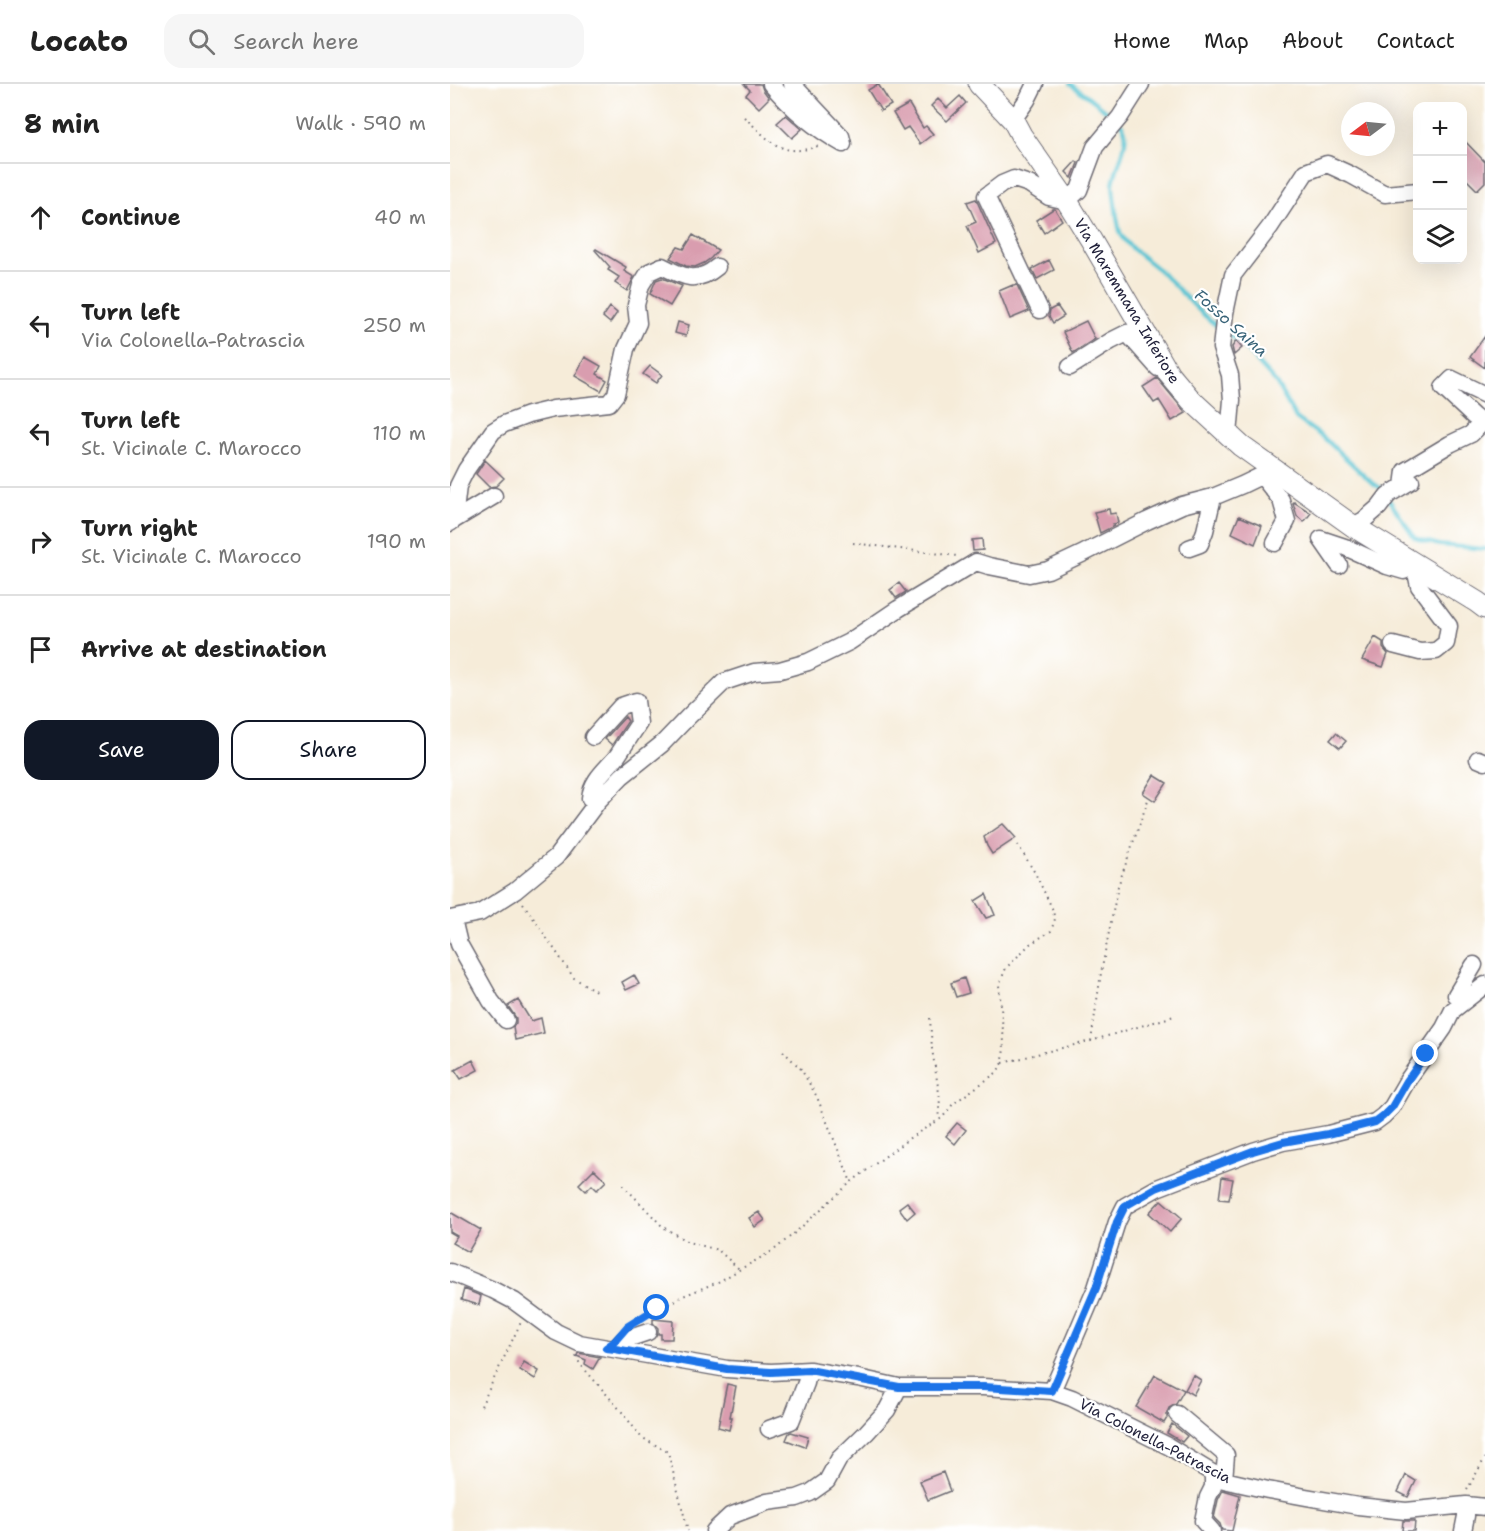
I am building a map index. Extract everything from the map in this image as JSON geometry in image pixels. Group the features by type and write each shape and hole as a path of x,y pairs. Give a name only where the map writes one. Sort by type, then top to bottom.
{"main road":[{"name":"Via Maremmana Inferiore","path":"979,84 1013,120 1067,201 1169,374 1191,400 1267,473 1482,608"}],"street":[{"path":"771,84 805,118 823,133 843,144 841,136 792,84"},
{"path":"1013,120 1028,100 1035,84"},
{"path":"1040,310 986,196 1002,184 1014,179 1029,183 1049,197 1067,201 1079,190 1095,147 1120,117 1141,84"},
{"path":"1229,435 1232,400 1230,375 1221,348 1233,275 1270,227 1306,172 1327,164 1385,194 1413,191"},
{"path":"452,522 458,486 466,470 493,431 528,415 553,409 609,403 616,394 626,349 638,323 636,305 641,285 649,272 662,266 690,278 707,276 717,267"},
{"path":"1070,367 1127,333 1158,368 1169,374"},
{"path":"1403,486 1405,471 1450,444 1472,434 1482,423 1443,388 1452,380 1485,395"},
{"path":"1353,526 1379,507 1388,495 1441,460 1468,447"},
{"path":"506,1020 491,1001 459,944 452,919 480,913 515,891 556,857 598,801 621,776 662,744 724,682 754,672 780,670 808,662 849,642 898,609 976,562 1029,574 1048,570 1148,520 1182,505 1213,497 1267,473 1281,500 1287,521 1275,543"},
{"path":"452,522 494,496"},
{"path":"1189,548 1200,544 1213,497"},
{"path":"1340,565 1321,539 1404,571 1414,564 1419,586 1449,626 1446,643 1436,651 1420,652 1394,645"},
{"path":"593,737 621,706 636,702 639,723 591,789 590,798 598,801"},
{"path":"1052,1391 1096,1288 1117,1222 1125,1206 1156,1188 1253,1151 1283,1142 1375,1122 1392,1107 1444,1028 1455,1003 1480,969"},
{"path":"1455,1003 1485,985"},
{"name":"Via Colonella-Patrascia","path":"450,1273 514,1301 556,1332 579,1343 727,1369 771,1372 809,1370 899,1387 983,1387 1052,1391 1072,1398 1168,1446 1219,1476 1268,1490 1358,1506 1406,1511 1464,1505 1485,1507"},
{"path":"615,1349 643,1327"},
{"path":"769,1429 791,1421 809,1370"},
{"path":"714,1531 730,1516 767,1502 797,1498 810,1493 827,1481 839,1459 887,1410 899,1387"},
{"path":"1177,1414 1226,1455 1219,1476 1208,1497 1203,1521 1212,1531"},
{"path":"1463,1531 1466,1516 1464,1505"}],"path":[{"path":"744,117 775,146 788,151 805,150 835,139"},
{"path":"853,543 964,557 976,562"},
{"path":"1091,1041 1101,973 1118,886 1148,800"},
{"path":"643,1327 657,1308 718,1282 774,1250 851,1182 942,1118 953,1104 996,1073 1003,1063 999,985 1006,968 1030,944 1051,931 1055,919 1048,899 1018,845"},
{"path":"515,891 573,978 599,993"},
{"path":"1003,1063 1091,1041 1173,1016"},
{"path":"930,1018 932,1049 940,1099 938,1119"},
{"path":"783,1051 801,1069 817,1097 851,1182"},
{"path":"623,1185 663,1227 688,1242 718,1250 740,1270"},
{"path":"481,1406 526,1311"},
{"path":"568,1337 580,1364 622,1412 640,1437 668,1452 688,1531"},
{"path":"1464,1505 1467,1490 1485,1458"}],"building":[{"path":"744,84 761,84 769,98 759,108 746,95 750,90"},
{"path":"878,84 891,105 881,111 868,90"},
{"path":"960,96 966,103 947,121 931,106 938,99 947,108"},
{"path":"909,104 923,128 926,126 933,134 920,144 908,127 903,130 893,113"},
{"path":"786,115 802,129 792,138 777,123"},
{"path":"1467,143 1485,162 1485,182 1477,190 1467,180"},
{"path":"1076,161 1078,163 1072,178 1066,172"},
{"path":"976,199 996,244 979,253 967,226 976,222 967,202"},
{"path":"1053,209 1062,220 1044,233 1036,220"},
{"path":"693,235 718,250 711,258 695,267 686,266 670,258 678,247 684,249"},
{"path":"596,249 626,267 624,271 634,277 627,291 615,283 619,277 608,270 610,267"},
{"path":"1049,260 1054,270 1037,279 1032,269"},
{"path":"662,278 682,286 670,306 650,294 656,280"},
{"path":"1017,285 1029,311 1010,319 999,291"},
{"path":"1057,306 1064,316 1053,323 1049,316 1050,310"},
{"path":"610,307 617,313 610,323 603,317"},
{"path":"1086,321 1095,339 1073,353 1063,332"},
{"path":"678,322 689,325 686,336 675,333"},
{"path":"1485,336 1485,368 1470,357"},
{"path":"1236,341 1242,348 1234,355 1232,347"},
{"path":"585,357 601,366 597,374 607,380 601,391 575,376"},
{"path":"650,366 662,375 656,383 643,374"},
{"path":"1157,378 1186,413 1172,421 1159,400 1154,403 1143,387"},
{"path":"485,460 504,478 496,486 489,487 476,474"},
{"path":"1294,502 1311,513 1304,522 1297,516"},
{"path":"1109,509 1110,514 1116,513 1118,523 1100,533 1094,512"},
{"path":"1239,516 1262,526 1255,544 1232,533"},
{"path":"982,539 983,550 973,551 972,540"},
{"path":"899,583 906,592 896,598 890,590"},
{"path":"1375,637 1383,642 1383,648 1388,654 1383,667 1362,660"},
{"path":"625,717 628,721 612,745 605,739"},
{"path":"1336,733 1346,741 1340,748 1330,740"},
{"path":"1154,775 1167,783 1155,801 1143,793"},
{"path":"1003,824 1016,838 992,854 984,837"},
{"path":"986,894 995,915 986,918 975,901"},
{"path":"634,975 639,984 626,990 622,982"},
{"path":"964,978 969,993 956,997 951,983"},
{"path":"518,1000 531,1021 541,1018 544,1033 515,1040 513,1027 516,1018 508,1006"},
{"path":"473,1060 478,1070 461,1079 455,1070"},
{"path":"957,1123 966,1130 955,1144 946,1136"},
{"path":"594,1169 606,1181 597,1190 592,1185 586,1191 579,1184"},
{"path":"1222,1177 1233,1179 1229,1200 1219,1199"},
{"path":"1161,1200 1182,1218 1170,1232 1149,1213"},
{"path":"907,1202 915,1212 907,1219 899,1208"},
{"path":"450,1212 481,1230 468,1252 452,1243 457,1236 450,1232"},
{"path":"759,1212 765,1220 755,1227 749,1218"},
{"path":"464,1289 481,1296 479,1305 461,1300"},
{"path":"653,1319 673,1321 672,1339 661,1339 661,1334 658,1334 658,1328 653,1323"},
{"path":"578,1353 600,1357 593,1369 585,1364 586,1360 577,1356"},
{"path":"524,1362 539,1371 535,1379 520,1370"},
{"path":"1155,1375 1184,1390 1176,1404 1169,1408 1164,1423 1136,1407"},
{"path":"1193,1375 1201,1380 1193,1395 1185,1390"},
{"path":"727,1384 736,1386 729,1430 718,1427"},
{"path":"1172,1424 1187,1436 1182,1442 1167,1433"},
{"path":"791,1432 808,1437 805,1447 786,1440"},
{"path":"943,1472 950,1491 928,1500 920,1481"},
{"path":"1406,1475 1416,1481 1408,1497 1398,1492"},
{"path":"1223,1490 1240,1495 1232,1531 1222,1530 1214,1518"},
{"path":"1403,1521 1415,1521 1414,1531 1402,1531"}],"waterway":[{"name":"Fosso Saina","path":"1070,84 1115,118"},
{"name":"Fosso Saina","path":"1120,123 1126,135 1113,184 1121,234 1134,250 1161,272 1218,327"},
{"name":"Fosso Saina","path":"1226,333 1239,342 1276,383 1296,418 1324,438 1370,481 1385,491"},
{"name":"Fosso Saina","path":"1389,500 1415,538 1439,545 1485,549"}],"route":[{"path":"657,1308 627,1327 606,1348 727,1369 771,1372 809,1370 899,1387 983,1387 1052,1391 1096,1288 1117,1222 1125,1206 1156,1188 1253,1151 1283,1142 1375,1122 1392,1107 1426,1054"}]}
